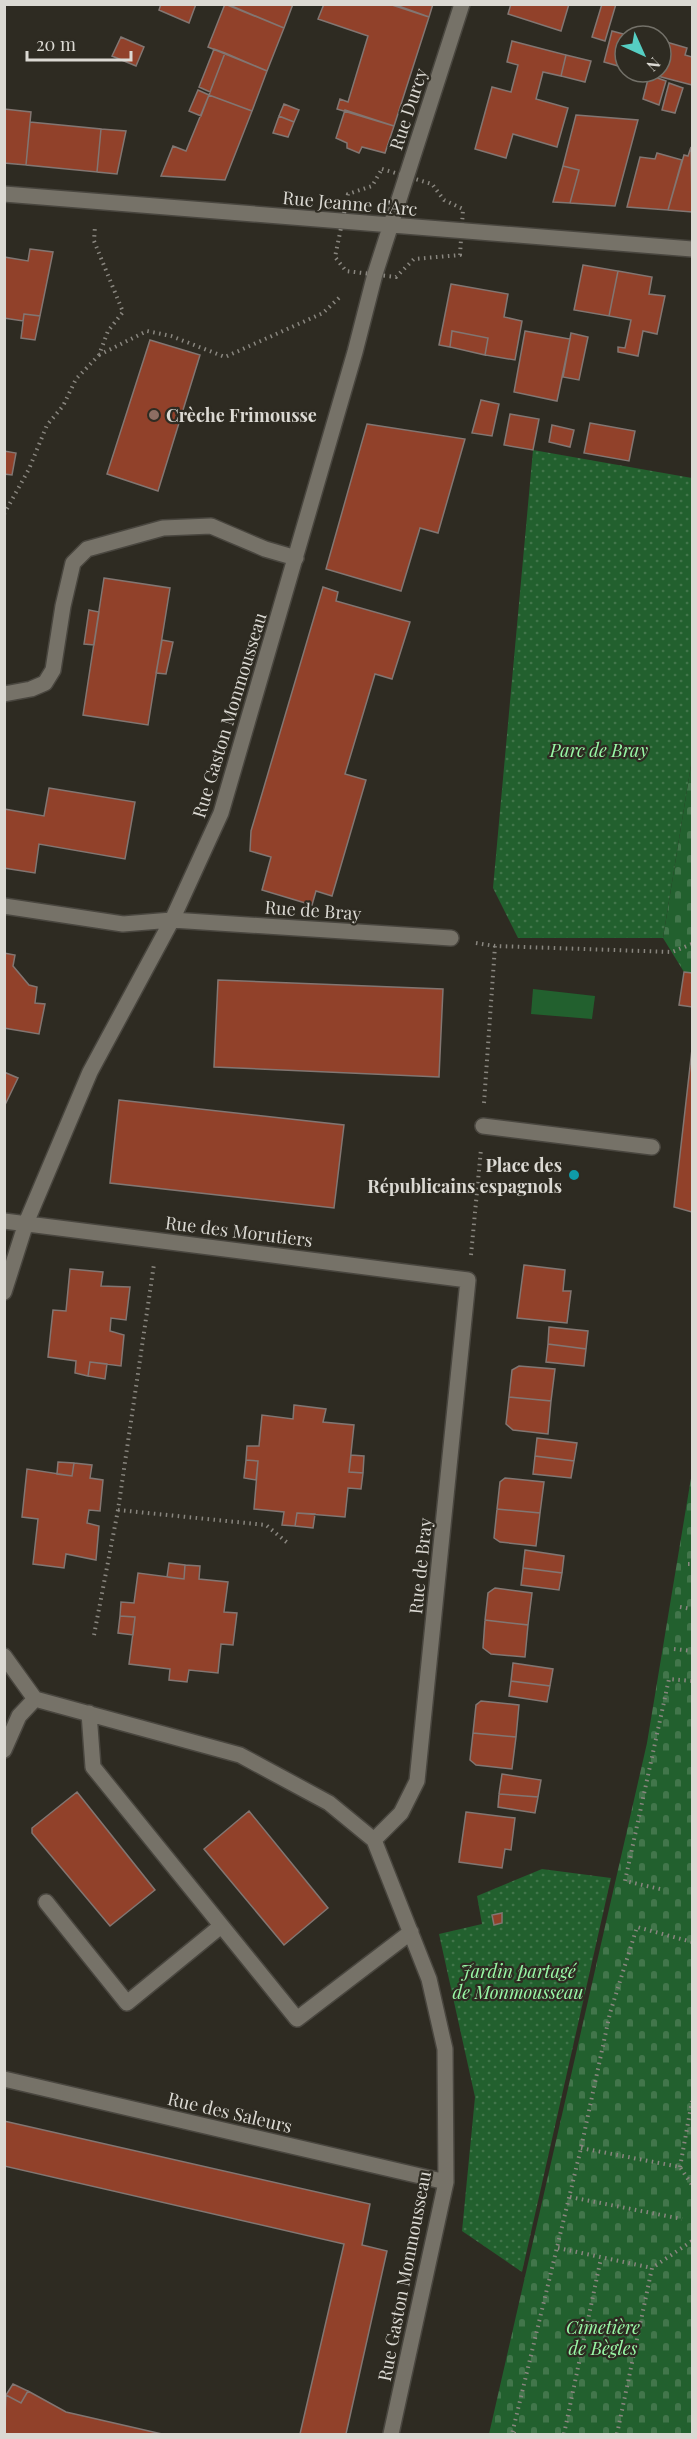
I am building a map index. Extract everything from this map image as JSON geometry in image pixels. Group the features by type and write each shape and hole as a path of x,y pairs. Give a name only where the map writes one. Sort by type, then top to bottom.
{"street":[{"name":"Rue Durcy","path":"390,226 462,4"},
{"name":"Rue Jeanne d'Arc","path":"4,194 693,249"},
{"name":"Rue Gaston Monmousseau","path":"4,1292 26,1223 90,1072 172,920 221,813 390,226"},
{"path":"4,694 31,689 45,683 54,670 63,606 73,563 87,549 163,528 211,526 265,549 296,558"},
{"name":"Rue de Bray","path":"4,906 123,924 172,920 451,938"},
{"path":"483,1126 652,1147"},
{"name":"Rue des Morutiers","path":"4,1221 468,1280"},
{"name":"Rue de Bray","path":"374,1840 401,1813 417,1781 468,1280"},
{"path":"4,1656 35,1699 19,1716 4,1750"},
{"name":"Rue Gaston Monmousseau","path":"35,1699 240,1755 329,1803 374,1840 429,1979 445,2049 446,2182 391,2434"},
{"path":"89,1713 93,1767 297,2019 411,1932"},
{"path":"46,1902 127,2003 221,1926"},
{"name":"Rue des Saleurs","path":"4,2079 446,2182"}],"path":[{"path":"96,201 94,241 123,312 108,331 99,356"},
{"path":"345,279 346,271"},
{"path":"4,514 29,469 47,425 63,406 76,379 99,356 147,331 171,336 225,357 323,313 342,296 344,287"},
{"path":"495,946 672,952 693,945"},
{"path":"94,1635 118,1510 157,1240"},
{"path":"118,1510 266,1525 290,1545"},
{"path":"680,1607 693,1609"},
{"path":"674,1649 693,1652"},
{"path":"660,1888 625,1881 669,1678 693,1681"},
{"path":"516,2434 512,2434 570,2198 610,2013 637,1927 693,1942"},
{"path":"680,2167 693,2101"},
{"path":"581,2148 680,2167 693,2185"},
{"path":"570,2198 682,2219"},
{"path":"558,2248 652,2268 693,2241"},
{"path":"564,2434 602,2258"},
{"path":"617,2434 652,2268"}],"green space":[{"name":"Parc de Bray","path":"533,450 692,478 692,759 663,938 518,938 493,888"},
{"path":"692,759 692,973 684,972 663,938"},
{"path":"533,989 595,996 592,1019 531,1014"},
{"name":"Cimetière de Bègles","path":"692,1472 692,2434 489,2434 647,1743"},
{"name":"Jardin partagé de Monmousseau","path":"542,1869 611,1878 522,2272 462,2231 475,2097 439,1934 482,1924 477,1896"}],"building":[{"path":"161,4 196,4 189,23 159,10"},
{"path":"225,4 284,28 267,71 208,47"},
{"path":"227,4 293,4 284,28"},
{"path":"324,4 389,4 429,17 394,126 337,109 340,99 348,102 368,36 318,19"},
{"path":"393,4 433,4 429,17"},
{"path":"511,4 569,4 561,31 508,14"},
{"path":"602,4 616,4 605,41 592,37"},
{"path":"612,31 613,31 613,65 604,62"},
{"path":"121,37 144,47 136,66 112,56"},
{"path":"512,41 566,55 561,76 543,72 536,99 568,108 557,147 513,134 506,158 475,149 492,87 511,92 518,65 507,62"},
{"path":"673,44 687,48 685,55 692,57 692,85 673,80"},
{"path":"214,49 225,53 210,92 199,87"},
{"path":"225,53 267,71 252,111 209,95"},
{"path":"566,55 591,61 585,82 561,76"},
{"path":"647,84 665,84 659,105 643,99"},
{"path":"669,84 683,88 675,113 662,110"},
{"path":"198,90 209,95 201,116 189,111"},
{"path":"209,95 252,111 225,180 161,176 173,146 186,151"},
{"path":"284,104 299,110 294,122 279,116"},
{"path":"4,109 31,112 26,165 4,163"},
{"path":"345,110 394,126 385,153 362,147 359,153 347,148 347,143 336,138"},
{"path":"576,115 638,120 615,206 570,203 579,170 563,166"},
{"path":"279,116 294,122 288,137 273,133"},
{"path":"30,122 101,129 97,172 26,165"},
{"path":"101,129 126,131 117,174 97,172"},
{"path":"691,147 692,212 668,210 684,155 688,156"},
{"path":"657,153 682,160 668,210 627,207 640,157 655,159"},
{"path":"563,166 579,170 570,203 553,202"},
{"path":"30,249 53,252 40,316 24,314 23,321 4,318 4,257 28,261"},
{"path":"583,265 618,271 609,316 574,310"},
{"path":"618,271 652,277 649,294 665,296 657,334 643,331 638,356 618,352 618,347 625,348 631,320 609,316"},
{"path":"451,284 508,294 504,317 522,321 515,360 485,355 488,338 452,331 450,347 439,345"},
{"path":"24,314 40,316 35,340 21,338"},
{"path":"452,331 488,338 485,355 450,347"},
{"path":"525,331 570,339 557,401 514,392"},
{"path":"571,333 588,337 579,380 563,377"},
{"name":"Crèche Frimousse","path":"150,340 200,355 158,491 107,474"},
{"path":"481,400 499,404 492,436 472,433"},
{"path":"510,414 539,419 533,450 504,445"},
{"path":"590,423 635,431 629,461 584,453"},
{"path":"367,424 465,439 438,533 420,528 401,591 326,569"},
{"path":"552,425 574,430 570,447 549,442"},
{"path":"4,451 16,453 12,475 4,474"},
{"path":"104,578 170,588 148,725 83,715"},
{"path":"323,587 338,592 336,601 410,622 392,679 375,674 345,774 366,780 332,896 316,891 312,905 262,890 271,857 250,851 251,831"},
{"path":"89,610 99,612 94,645 84,644"},
{"path":"162,640 173,642 166,674 156,673"},
{"path":"49,788 135,802 125,859 39,844 35,873 4,868 4,809 44,816"},
{"path":"4,953 15,955 13,966 29,985 37,987 35,1003 45,1004 39,1034 4,1028"},
{"path":"684,972 692,973 692,1007 679,1005"},
{"path":"218,980 443,989 439,1077 214,1067"},
{"path":"692,1049 692,1212 674,1207"},
{"path":"4,1072 18,1078 4,1107"},
{"path":"119,1100 344,1125 334,1208 110,1183"},
{"path":"524,1265 565,1270 563,1291 571,1291 567,1323 517,1318"},
{"path":"70,1269 103,1272 101,1286 130,1287 126,1320 111,1318 110,1331 124,1335 121,1366 90,1362 88,1376 75,1373 76,1361 48,1357 53,1310 66,1311"},
{"path":"549,1327 588,1331 586,1349 548,1344"},
{"path":"548,1344 586,1349 584,1366 546,1362"},
{"path":"90,1362 107,1364 105,1379 88,1376"},
{"path":"519,1366 555,1369 551,1401 509,1397 512,1370"},
{"path":"509,1397 551,1401 548,1434 513,1430 506,1424"},
{"path":"294,1405 326,1409 323,1422 354,1425 349,1472 363,1473 361,1489 348,1488 345,1517 297,1513 295,1526 282,1525 284,1512 254,1509 258,1461 246,1460 247,1446 259,1446 262,1415 293,1419"},
{"path":"537,1438 577,1443 574,1461 535,1456"},
{"path":"351,1455 364,1456 363,1473 349,1472"},
{"path":"535,1456 574,1461 571,1478 533,1474"},
{"path":"246,1460 258,1461 256,1480 244,1478"},
{"path":"58,1462 74,1463 72,1476 57,1474"},
{"path":"74,1463 92,1465 90,1478 103,1480 100,1511 89,1510 87,1523 99,1526 96,1560 66,1554 64,1568 33,1564 38,1519 22,1517 27,1469 72,1476"},
{"path":"505,1478 544,1482 540,1513 497,1509 500,1482"},
{"path":"497,1509 540,1513 536,1546 500,1542 494,1538"},
{"path":"297,1513 315,1514 313,1528 295,1526"},
{"path":"525,1550 564,1556 562,1573 523,1568"},
{"path":"169,1563 185,1565 184,1579 167,1577"},
{"path":"185,1565 200,1566 199,1579 228,1582 224,1612 237,1613 233,1645 221,1644 218,1673 189,1670 187,1682 169,1680 170,1669 129,1664 135,1617 120,1616 121,1602 134,1603 138,1573 184,1579"},
{"path":"523,1568 562,1573 559,1590 521,1585"},
{"path":"495,1588 532,1593 528,1625 485,1620 488,1593"},
{"path":"120,1616 135,1617 133,1635 118,1633"},
{"path":"485,1620 528,1625 525,1657 491,1654 483,1648"},
{"path":"513,1663 553,1669 550,1686 511,1681"},
{"path":"511,1681 550,1686 547,1702 509,1696"},
{"path":"481,1701 519,1705 516,1737 473,1733 476,1705"},
{"path":"473,1733 516,1737 512,1769 476,1765 470,1760"},
{"path":"502,1774 541,1780 538,1797 499,1794"},
{"path":"77,1792 155,1890 110,1926 32,1833 32,1828"},
{"path":"499,1794 538,1797 535,1813 498,1807"},
{"path":"249,1811 328,1908 284,1945 204,1849"},
{"path":"466,1812 515,1818 511,1850 505,1849 502,1868 459,1862"},
{"path":"502,1913 502,1923 494,1925 492,1915"},
{"path":"4,2121 370,2204 362,2245 387,2251 346,2434 300,2434 344,2244 4,2166"},
{"path":"13,2384 28,2391 21,2403 6,2395"},
{"path":"28,2391 66,2412 162,2434 4,2434 6,2395 21,2403"}],"place":[{"name":"Crèche Frimousse","path":"154,415"},
{"name":"Place des Républicains espagnols","path":"574,1175"}]}
